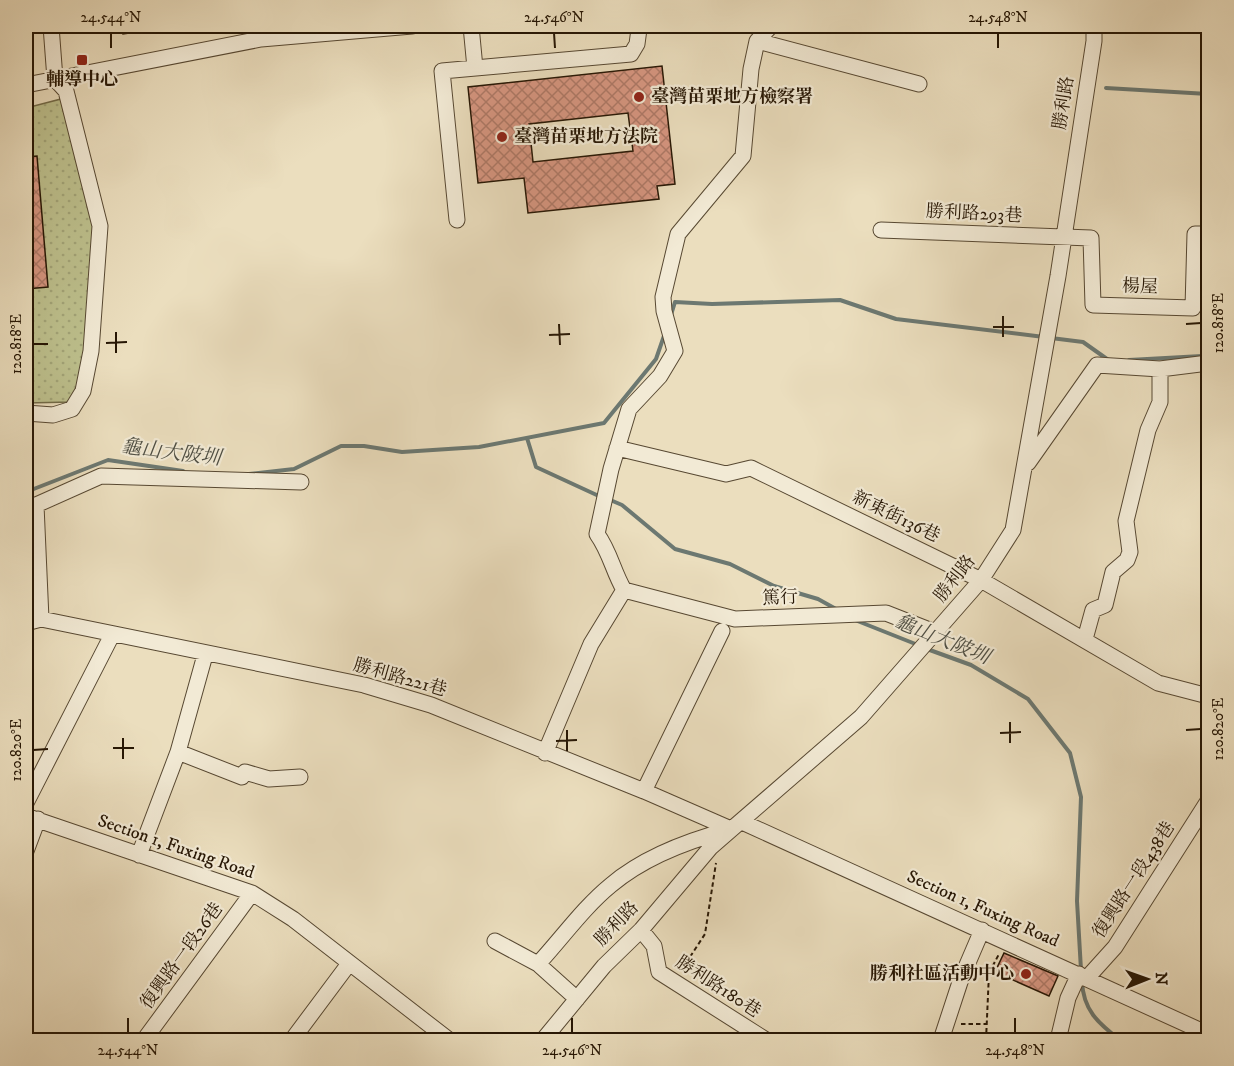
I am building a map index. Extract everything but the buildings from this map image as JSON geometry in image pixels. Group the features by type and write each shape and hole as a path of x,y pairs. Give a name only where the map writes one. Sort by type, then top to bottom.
{"street":[{"path":"26,413 53,415 72,409 83,391 91,351 100,226 66,91 55,79 51,26"},
{"path":"26,85 261,32 412,26"},
{"path":"471,26 475,68"},
{"path":"545,753 591,644 624,590 614,573 609,551 597,534 617,448 629,409 660,376 675,351 663,297 678,234 744,156 751,69 757,41 771,26"},
{"name":"勝利路","path":"543,1041 604,966 731,830 861,717 937,633 981,580 1013,530 1048,338 1094,26"},
{"path":"457,220 442,71 631,54 638,44 639,29"},
{"path":"757,41 919,84"},
{"name":"勝利路293巷","path":"881,230 1064,238"},
{"name":"楊屋","path":"1064,238 1091,238 1093,305 1193,308 1195,234 1209,234"},
{"path":"1025,468 1097,365 1160,369 1209,363"},
{"path":"1085,639 1093,610 1105,605 1113,572 1127,560 1130,552 1126,521 1148,430 1160,402 1160,369"},
{"name":"新東街136巷","path":"617,448 726,474 751,468 981,580 1158,683 1209,696"},
{"path":"33,621 31,505 101,476 301,482"},
{"name":"篤行","path":"624,590 735,619 886,613 937,633"},
{"name":"勝利路221巷","path":"33,621 364,685 431,705 545,753 644,790 731,830"},
{"path":"644,790 722,631"},
{"path":"26,803 112,635"},
{"path":"139,855 178,752 205,655"},
{"path":"178,752 242,777 245,772 269,779 300,777"},
{"name":"復興路一段438巷","path":"1059,1041 1068,998 1083,976 1115,947 1209,801"},
{"path":"26,851 32,818"},
{"name":"Section 1, Fuxing Road","path":"32,818 252,893 293,920 449,1041"},
{"path":"538,964 610,886 643,862 706,836 731,830"},
{"name":"Section 1, Fuxing Road","path":"731,830 982,930 1209,1034"},
{"name":"復興路一段26巷","path":"144,1041 252,893"},
{"name":"勝利路180巷","path":"640,930 654,946 659,972 766,1041"},
{"path":"941,1041 961,979 982,930"},
{"path":"495,941 538,964 577,999"},
{"path":"292,1041 348,964"}],"path":[{"path":"686,963 705,934 731,830"},
{"path":"986,1041 989,974 1005,940"},
{"path":"946,1024 987,1024"}],"green space":[{"path":"61,99 96,212 86,384 71,402 26,403 26,108"}],"waterway":[{"path":"1106,88 1208,94"},
{"name":"龜山大陂圳","path":"671,315 675,302 712,304 840,300 896,319 1044,337"},
{"name":"龜山大陂圳","path":"249,474 294,469 341,446 364,446 402,452 479,447 604,423 656,359 665,333"},
{"name":"龜山大陂圳","path":"1051,338 1083,342 1107,359"},
{"name":"龜山大陂圳","path":"1129,360 1202,356"},
{"name":"龜山大陂圳","path":"527,438 536,467 601,497"},
{"name":"龜山大陂圳","path":"26,492 108,460 183,471"},
{"name":"龜山大陂圳","path":"608,499 622,505 675,549 730,564 774,586 818,599 836,609"},
{"name":"龜山大陂圳","path":"855,620 918,645"},
{"name":"龜山大陂圳","path":"927,649 971,665 1028,699 1070,753 1081,797 1077,901 1081,970"},
{"name":"龜山大陂圳","path":"1082,981 1085,1000 1093,1015 1120,1040"}],"place":[{"name":"輔導中心","path":"82,60"},
{"name":"臺灣苗栗地方檢察署","path":"639,97"},
{"name":"臺灣苗栗地方法院","path":"502,137"},
{"name":"勝利社區活動中心","path":"1026,974"}]}
